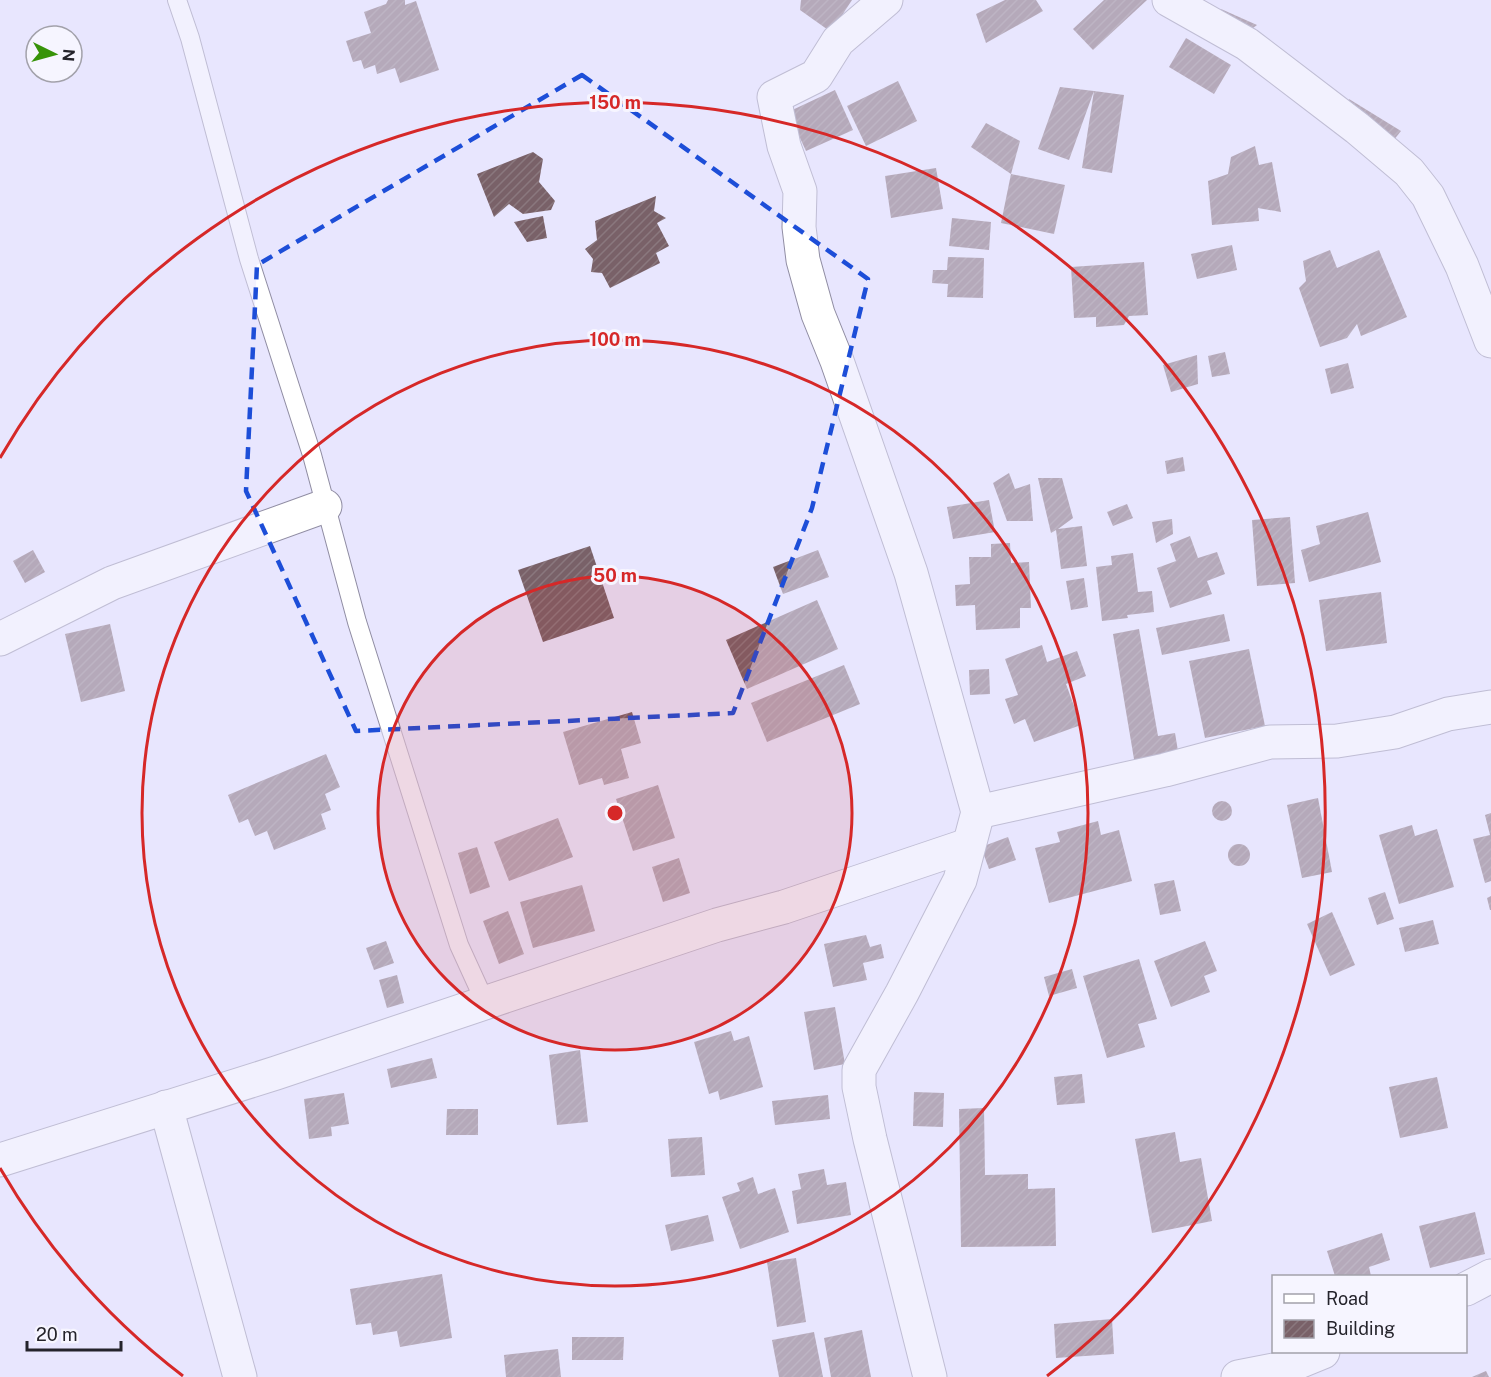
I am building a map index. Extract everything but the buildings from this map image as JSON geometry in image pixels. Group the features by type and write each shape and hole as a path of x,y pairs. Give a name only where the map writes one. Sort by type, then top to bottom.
{"street":[{"path":"886,0 838,41 816,76 774,97 784,146 800,191 799,227 803,260 818,314 837,361 911,573 978,812 960,880 859,1070 859,1088 870,1139 930,1377"},
{"path":"1169,0 1246,44 1348,121 1409,172 1428,196 1462,266 1491,341"},
{"path":"0,639 112,583 326,506"},
{"path":"978,812 1165,770 1270,742 1348,740 1395,732 1449,714 1491,707"},
{"path":"0,1160 276,1073 717,925 784,908 968,845"},
{"path":"166,1107 240,1377"},
{"path":"1467,1288 1491,1276"},
{"path":"1238,1377 1284,1368 1321,1353"}],"lane":[{"path":"177,0 190,38 249,259 312,455 357,622 459,945 485,1002"}],"highlighted area":[{"path":"582,75 868,279 812,508 733,713 356,731 246,491 257,265"}]}
